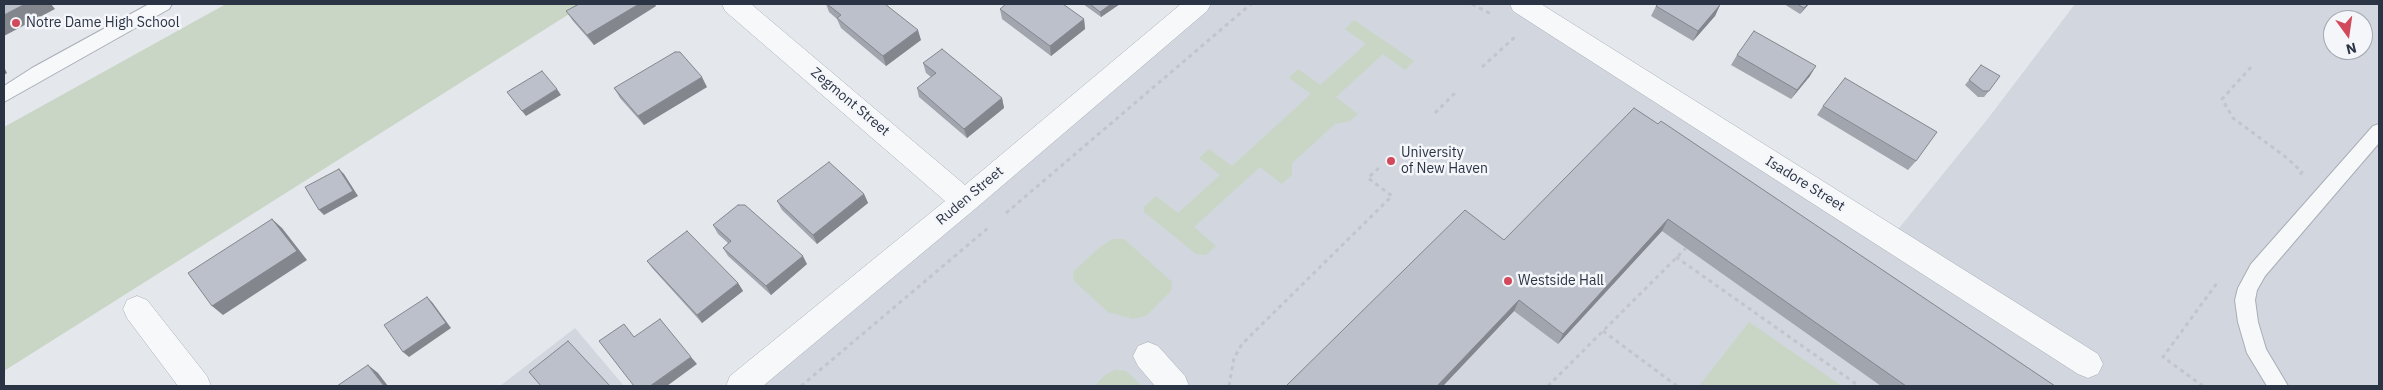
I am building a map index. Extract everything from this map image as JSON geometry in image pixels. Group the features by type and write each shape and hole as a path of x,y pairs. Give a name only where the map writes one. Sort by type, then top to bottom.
{"street":[{"name":"Zegmont Street","path":"734,4 965,201"},
{"name":"Ruden Street","path":"741,386 965,201 1198,4"},
{"name":"Isadore Street","path":"1522,4 2088,364"},
{"path":"137,309 196,386"},
{"path":"1148,356 1174,386"}],"lane":[{"path":"4,95 38,73 163,4"},
{"path":"2278,386 2257,353 2248,322 2245,300 2248,288 2258,270 2379,131"}],"path":[{"path":"1004,214 1251,4"},
{"path":"1482,67 1520,32"},
{"path":"2251,67 2222,99 2233,118 2287,158 2302,172 2296,179"},
{"path":"1435,113 1456,92"},
{"path":"1229,386 1234,358 1242,344 1392,196 1368,178 1381,166"},
{"path":"801,386 989,227"},
{"path":"1548,386 1686,248"},
{"path":"1676,257 1859,386"},
{"path":"2203,386 2163,357 2219,279"},
{"path":"1603,331 1677,386"}],"shaded area":[{"name":"University of New Haven","path":"1198,4 1522,4 1891,238 1986,121 2075,4 2379,4 2379,386 741,386 965,201"},
{"path":"575,328 624,386 500,386"}],"green space":[{"path":"226,4 585,4 4,371 4,127"},
{"path":"1354,20 1414,61 1405,70 1383,54 1336,97 1358,114 1350,121 1335,124 1292,163 1292,175 1282,184 1260,167 1194,227 1216,246 1206,255 1196,254 1144,212 1144,207 1156,196 1178,213 1220,175 1199,158 1209,149 1232,166 1311,94 1289,78 1298,69 1320,85 1366,44 1345,29"},
{"path":"1113,239 1124,239 1172,282 1171,291 1146,316 1133,319 1108,312 1074,281 1073,272 1100,247"},
{"path":"1749,322 1842,386 1699,386"},
{"path":"1115,370 1126,371 1142,386 1094,386 1105,375"}],"building":[{"path":"4,4 25,4 4,15"},
{"path":"579,4 639,4 587,35 566,11"},
{"path":"827,4 885,4 918,30 883,56 837,18 841,15"},
{"path":"1006,4 1063,4 1084,19 1050,46 1000,9"},
{"path":"1090,4 1111,4 1100,12"},
{"path":"1658,4 1720,5 1698,31 1656,6"},
{"path":"1797,4 1808,4 1804,8"},
{"path":"1754,31 1816,66 1797,90 1737,55"},
{"path":"942,49 1002,98 964,129 917,88 936,73 923,63"},
{"path":"675,52 680,52 702,77 638,116 614,88"},
{"path":"1981,65 2000,76 1989,91 1983,91 1969,80"},
{"path":"542,71 557,89 522,111 507,92"},
{"path":"1845,78 1937,132 1916,161 1823,106"},
{"name":"Westside Hall","path":"1634,108 1658,124 1661,121 2055,386 1906,386 1668,219 1563,334 1519,300 1437,386 1286,386 1465,210 1504,240"},
{"path":"829,162 864,194 813,235 777,201"},
{"path":"339,169 353,191 319,210 305,187"},
{"path":"738,205 745,205 803,256 766,286 723,248 731,241 713,225"},
{"path":"272,219 297,251 212,306 188,273"},
{"path":"687,231 738,283 697,315 647,261"},
{"path":"427,297 446,323 403,352 384,325"},
{"path":"660,319 691,357 650,386 634,386 599,341 624,324 634,337"},
{"path":"568,341 610,386 541,386 529,372"},
{"path":"368,365 384,386 337,386"}],"place":[{"name":"Notre Dame High School","path":"16,23"},
{"name":"University of New Haven","path":"1391,161"},
{"name":"Westside Hall","path":"1508,281"}]}
